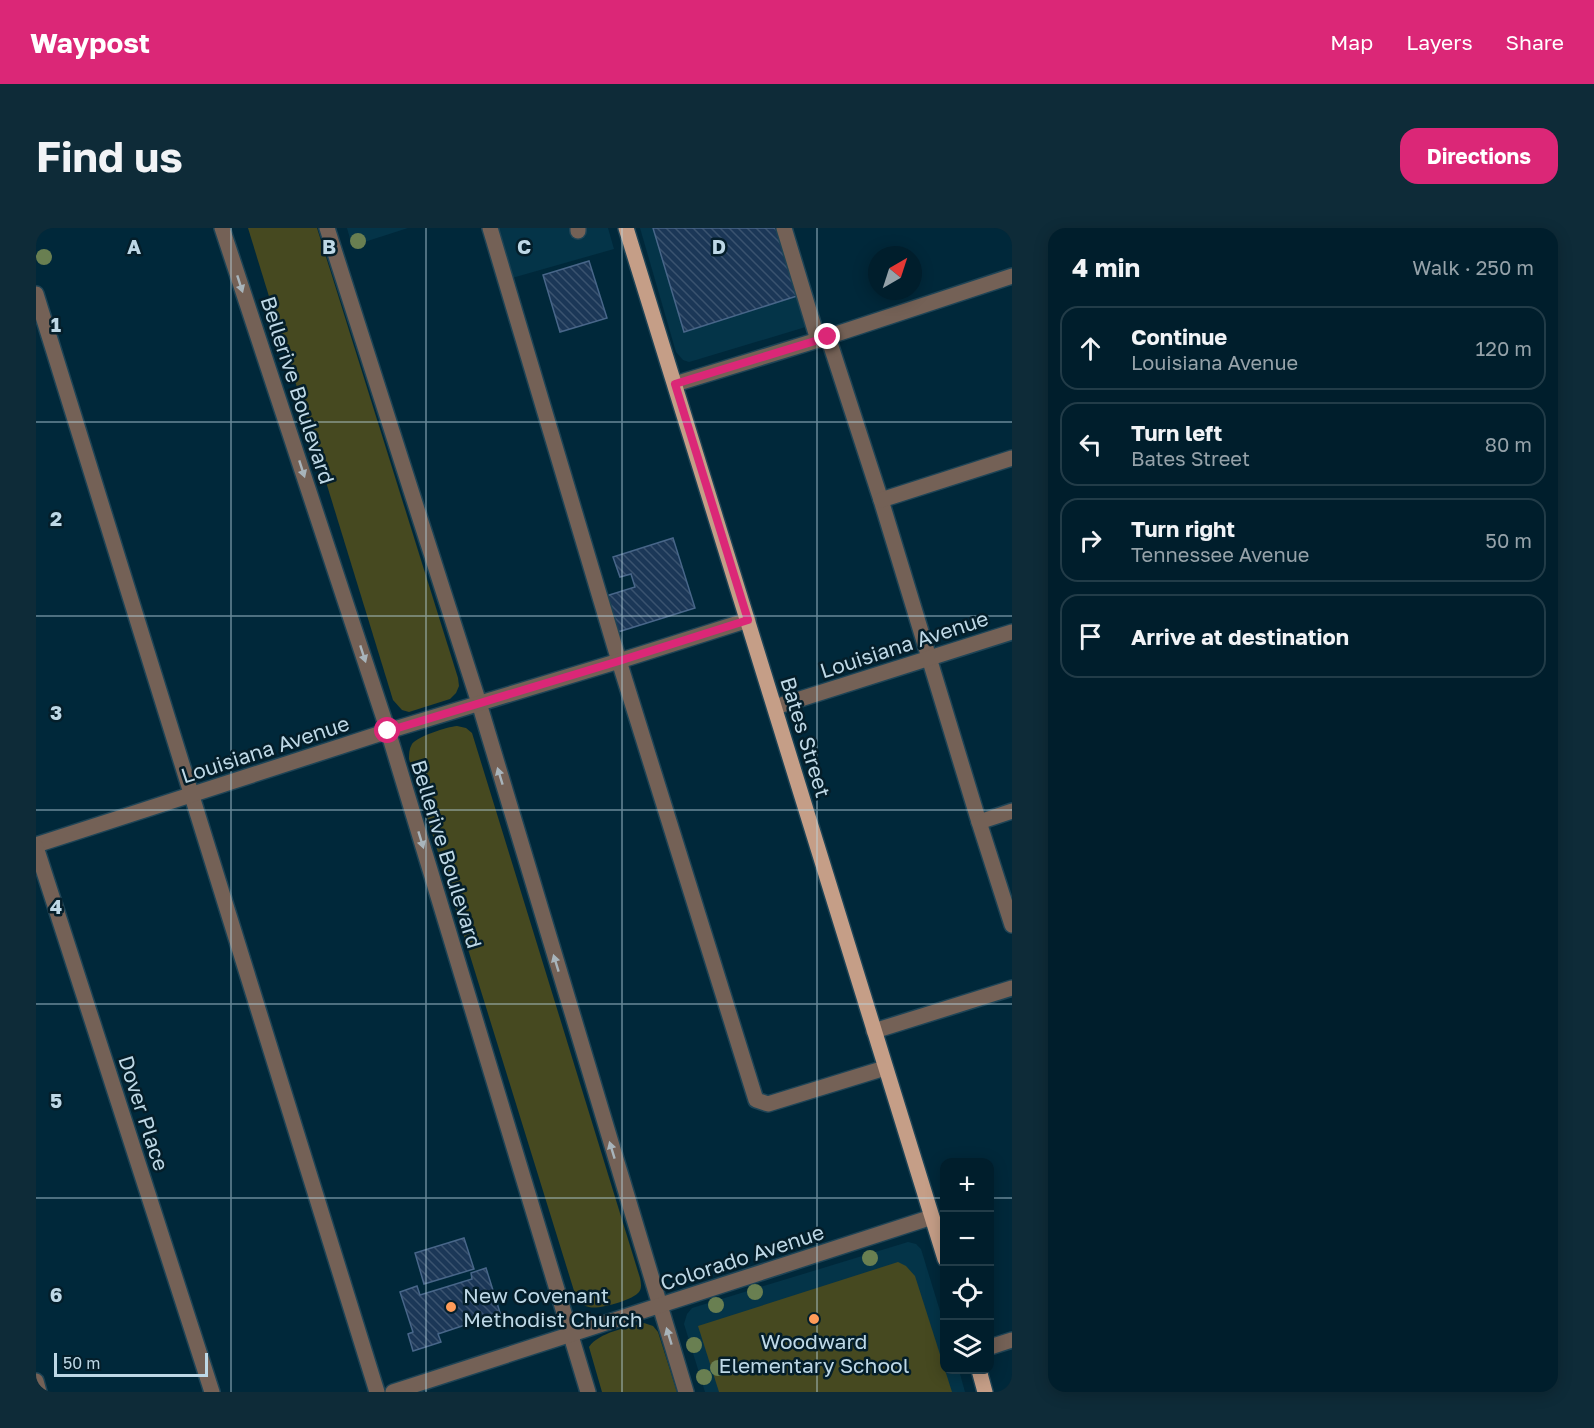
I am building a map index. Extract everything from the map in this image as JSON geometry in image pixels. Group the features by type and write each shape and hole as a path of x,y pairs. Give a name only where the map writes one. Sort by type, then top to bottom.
{"main road":[{"name":"Bates Street","path":"626,228 940,1243"},
{"path":"980,1374 985,1392"}],"street":[{"name":"Bellerive Boulevard","path":"222,228 388,731 588,1392"},
{"path":"327,228 478,704 686,1392"},
{"path":"490,228 619,661 756,1100 768,1104 885,1068"},
{"path":"784,228 881,500 1012,925"},
{"path":"675,384 1012,276"},
{"path":"36,294 377,1392"},
{"path":"881,500 1012,458"},
{"name":"Louisiana Avenue","path":"36,846 388,731 748,620"},
{"name":"Louisiana Avenue","path":"775,707 1012,632"},
{"path":"979,822 1012,811"},
{"name":"Dover Place","path":"36,846 212,1392"},
{"path":"874,1032 1012,988"},
{"name":"Colorado Avenue","path":"393,1392 932,1218"},
{"path":"994,1346 1012,1340"},
{"path":"36,1381 39,1392"}],"shaded area":[{"path":"347,228 408,228 352,246"},
{"path":"495,228 608,228 614,249 512,278"},
{"path":"640,228 778,228 809,326 689,362 683,360 676,352"},
{"name":"Woodward Elementary School","path":"908,1242 916,1244 921,1249 940,1311 940,1374 960,1374 965,1392 705,1392 684,1324 692,1308"}],"green space":[{"path":"248,228 317,228 458,678 459,686 450,699 409,712 402,710 393,700"},
{"path":"457,726 466,728 472,733 640,1278 639,1292 615,1304 589,1307 584,1305 575,1294 409,759 410,748 415,741 433,732"},
{"name":"Woodward Elementary School","path":"898,1262 906,1266 915,1276 940,1354 940,1374 946,1374 952,1392 719,1392 698,1326"},
{"path":"644,1323 653,1326 658,1332 677,1392 602,1392 589,1347 606,1334"}],"building":[{"path":"653,228 776,228 797,296 684,332"},
{"path":"589,261 607,318 560,332 543,275"},
{"path":"673,538 695,608 618,632 606,596 635,587 631,574 620,577 613,557"},
{"path":"464,1238 474,1269 424,1284 415,1253"},
{"name":"New Covenant Methodist Church","path":"486,1268 502,1319 478,1326 477,1321 438,1334 441,1342 413,1351 408,1334 413,1332 400,1292 417,1286 420,1295 472,1279 471,1273"}],"place":[{"name":"New Covenant Methodist Church","path":"451,1307"},
{"name":"Woodward Elementary School","path":"814,1319"}],"route":[{"path":"388,731 748,620 675,384 828,337"}]}
